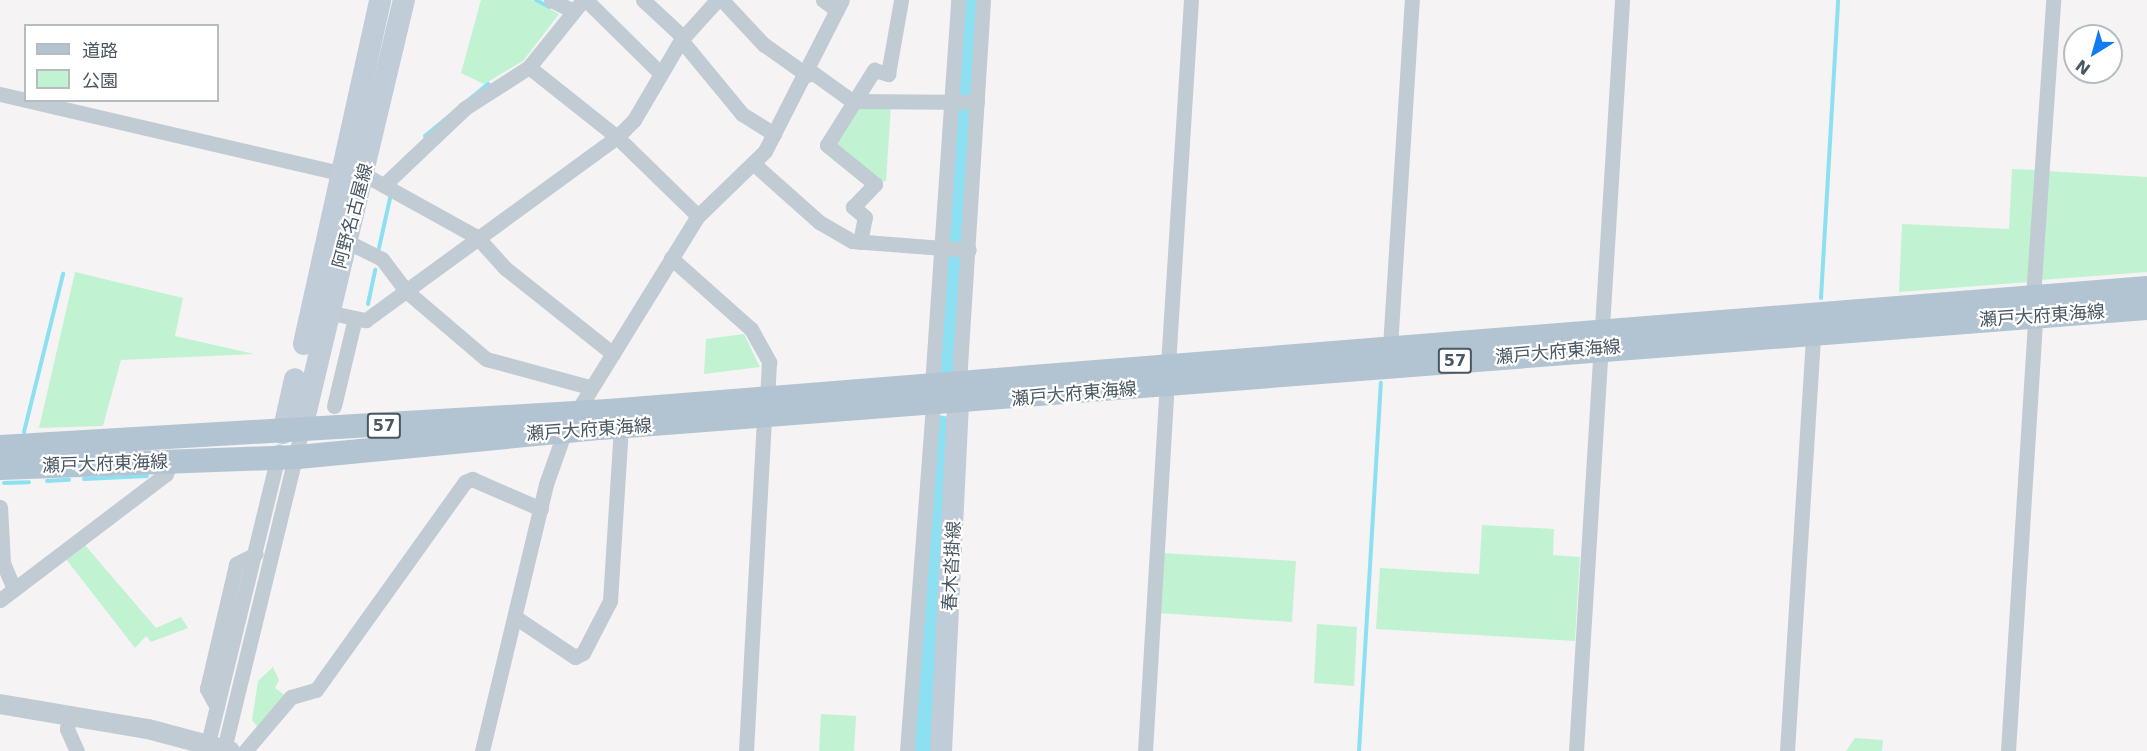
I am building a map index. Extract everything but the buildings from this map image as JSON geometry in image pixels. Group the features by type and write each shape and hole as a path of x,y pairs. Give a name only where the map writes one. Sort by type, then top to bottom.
{"main road":[{"name":"阿野名古屋線","path":"290,445 339,173 380,0"},
{"name":"阿野名古屋線","path":"290,445 346,241 375,179 404,0"},
{"name":"瀬戸大府東海線","path":"1167,375 1390,347 1813,332 2034,307 2147,288"},
{"name":"瀬戸大府東海線","path":"570,422 621,427 764,419 960,393 1602,339 2034,307 2147,308"},
{"name":"春木沓掛線","path":"941,751 960,393"},
{"name":"瀬戸大府東海線","path":"0,468 171,461 290,445 570,422 767,395 933,396"},
{"name":"瀬戸大府東海線","path":"0,447 290,445"}],"street":[{"path":"551,0 581,4 660,73"},
{"path":"643,0 682,38 742,114 774,134"},
{"path":"327,312 366,320 617,137 634,120 682,38 717,0"},
{"path":"722,0 763,44 857,101 954,100 976,102"},
{"path":"482,751 541,509 570,422 698,216 741,170 754,164 774,134 808,72 839,5 823,0"},
{"path":"860,242 865,217 853,207 875,184 827,145 857,101 874,70 888,74 901,0"},
{"path":"907,751 954,100 958,0"},
{"path":"960,393 983,0"},
{"path":"1144,751 1191,0"},
{"path":"1390,347 1412,0"},
{"path":"1576,751 1622,0"},
{"path":"2008,751 2053,0"},
{"path":"581,4 529,67 465,108 375,179 477,237 505,268 613,354"},
{"path":"529,67 617,137 698,216"},
{"path":"0,94 24,100"},
{"path":"34,102 339,173"},
{"path":"754,164 819,222 860,242 968,250"},
{"path":"346,241 382,259 405,290 486,359 590,387"},
{"path":"671,258 751,329 769,362 767,395"},
{"path":"334,406 355,318"},
{"path":"1787,751 1813,332"},
{"path":"746,751 764,419"},
{"path":"515,617 574,657 583,653 610,601 621,427"},
{"path":"221,748 217,707 256,554 290,445"},
{"path":"221,748 290,445"},
{"path":"0,600 166,474 171,461"},
{"path":"245,751 291,697 316,690 465,482 472,479 541,509"},
{"path":"0,507 3,563 14,589"},
{"path":"0,704 221,748"},
{"path":"69,716 66,729 77,751"}],"green space":[{"path":"481,0 532,0 559,14 523,61 484,84 461,73"},
{"path":"891,106 886,181 877,182 831,144 858,107"},
{"path":"2012,169 2036,170 2029,282 1899,292 1902,224 2009,229"},
{"path":"2046,171 2147,177 2147,272 2041,280"},
{"path":"75,272 183,298 175,336 254,354 121,360 103,426 39,428"},
{"path":"744,334 760,367 704,374 706,339"},
{"path":"1482,525 1554,529 1553,555 1580,557 1575,641 1376,629 1380,568 1479,574"},
{"path":"85,545 156,628 181,617 188,628 151,642 146,636 135,648 66,559"},
{"path":"1161,553 1296,561 1292,622 1158,613"},
{"path":"1317,624 1357,627 1354,686 1314,683"},
{"path":"273,667 279,680 275,688 287,697 259,729 252,720 258,681"},
{"path":"821,714 856,716 854,751 819,751"},
{"path":"1855,738 1883,740 1882,751 1846,751"}],"waterway":[{"path":"536,0 549,7"},
{"path":"946,368 972,0"},
{"path":"1821,298 1838,0"},
{"path":"425,136 488,84"},
{"path":"379,248 391,194"},
{"path":"368,304 375,270"},
{"path":"24,432 63,274"},
{"path":"1359,751 1381,383"},
{"path":"922,751 942,428"},
{"path":"84,479 147,476"},
{"path":"47,481 69,480"},
{"path":"4,483 29,482"}]}
